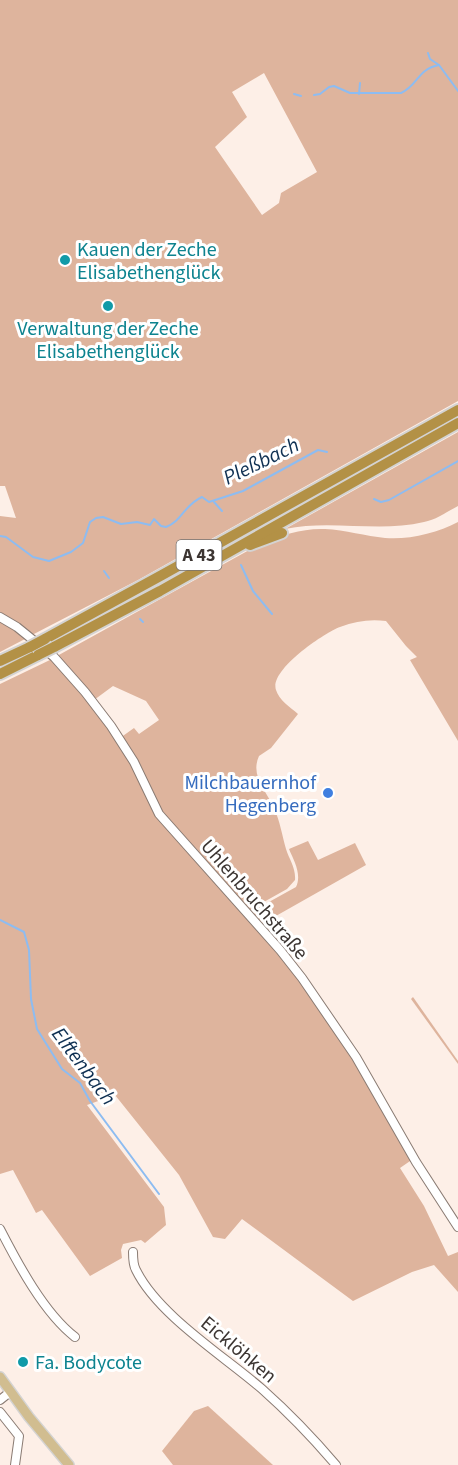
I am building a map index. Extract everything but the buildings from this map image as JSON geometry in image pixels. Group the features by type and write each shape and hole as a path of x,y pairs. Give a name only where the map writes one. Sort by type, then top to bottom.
{"highway":[{"name":"A 43","path":"0,674 34,651 45,639 458,410"},
{"name":"A 43","path":"0,661 54,647 230,552 458,423"},
{"path":"230,552 282,533"}],"main road":[{"path":"0,1377 69,1465"}],"street":[{"name":"Uhlenbruchstraße","path":"0,617 17,627 54,657 85,692 111,726 134,762 159,814 280,950 302,978 356,1057 413,1157 458,1227"},
{"path":"0,1229 39,1295 62,1327 75,1337"},
{"name":"Eicklöhken","path":"133,1252 136,1272 159,1301 297,1420 336,1465"},
{"path":"0,1400 10,1392"},
{"path":"0,1412 19,1436 15,1465"}],"shaded area":[{"path":"0,0 458,0 458,401 138,580 32,635 0,615 0,516 16,518 5,486 0,486","holes":["264,73 317,172 281,193 279,203 262,215 215,147 247,117 232,92"]},
{"path":"458,432 458,506 442,515 428,521 407,525 320,525 285,529"},
{"path":"458,522 458,741 410,660 417,657 386,621 363,621 340,627 299,653 276,682 276,690 280,697 298,714 271,748 259,756 256,770 278,818 295,880 287,889 248,911 165,820 120,738 134,728 139,734 159,720 146,701 113,686 94,700 57,656 262,543 277,537 301,531 325,529 385,538 404,538 432,532"},
{"path":"0,619 25,639 0,652"},
{"path":"52,659 83,693 109,729 133,766 149,802 162,821 269,940 329,1019 413,1159 400,1168 424,1206 448,1256 458,1252 458,1292 434,1265 412,1272 353,1301 242,1219 225,1239 213,1237 179,1175 115,1095 87,1105 164,1207 166,1225 145,1243 141,1240 123,1244 122,1258 90,1276 42,1210 36,1213 13,1170 0,1174 0,684"},
{"path":"308,841 318,860 355,843 366,865 260,925 249,913 296,887 298,872 289,849"},
{"path":"413,997 458,1061 458,1064 411,999"},
{"path":"208,1406 273,1465 173,1465 162,1451 194,1411"}],"waterway":[{"path":"428,53 430,59 439,65"},
{"path":"314,95 334,86 350,93 401,93 407,90 426,70 439,65 458,91"},
{"path":"359,94 360,83"},
{"path":"294,94 301,96"},
{"name":"Pleßbach","path":"0,536 6,537 33,557 49,561 71,552 83,543 90,522 96,518 103,517 121,524 137,522 150,525 154,519 161,526 166,527 202,497 209,502 243,491 318,450 327,452"},
{"name":"Pleßbach","path":"374,499 381,502 389,500 458,461"},
{"path":"214,502 222,511"},
{"path":"241,565 253,591 272,614"},
{"path":"104,571 109,578"},
{"path":"140,619 143,622"},
{"name":"Elftenbach","path":"0,920 24,932 29,950 31,999 37,1029 62,1069 80,1083 90,1101 159,1194"}],"place":[{"name":"Kauen der Zeche Elisabethenglück","path":"65,260"},
{"name":"Verwaltung der Zeche Elisabethenglück","path":"108,306"},
{"name":"Milchbauernhof Hegenberg","path":"328,793"},
{"name":"Fa. Bodycote","path":"23,1362"}]}
